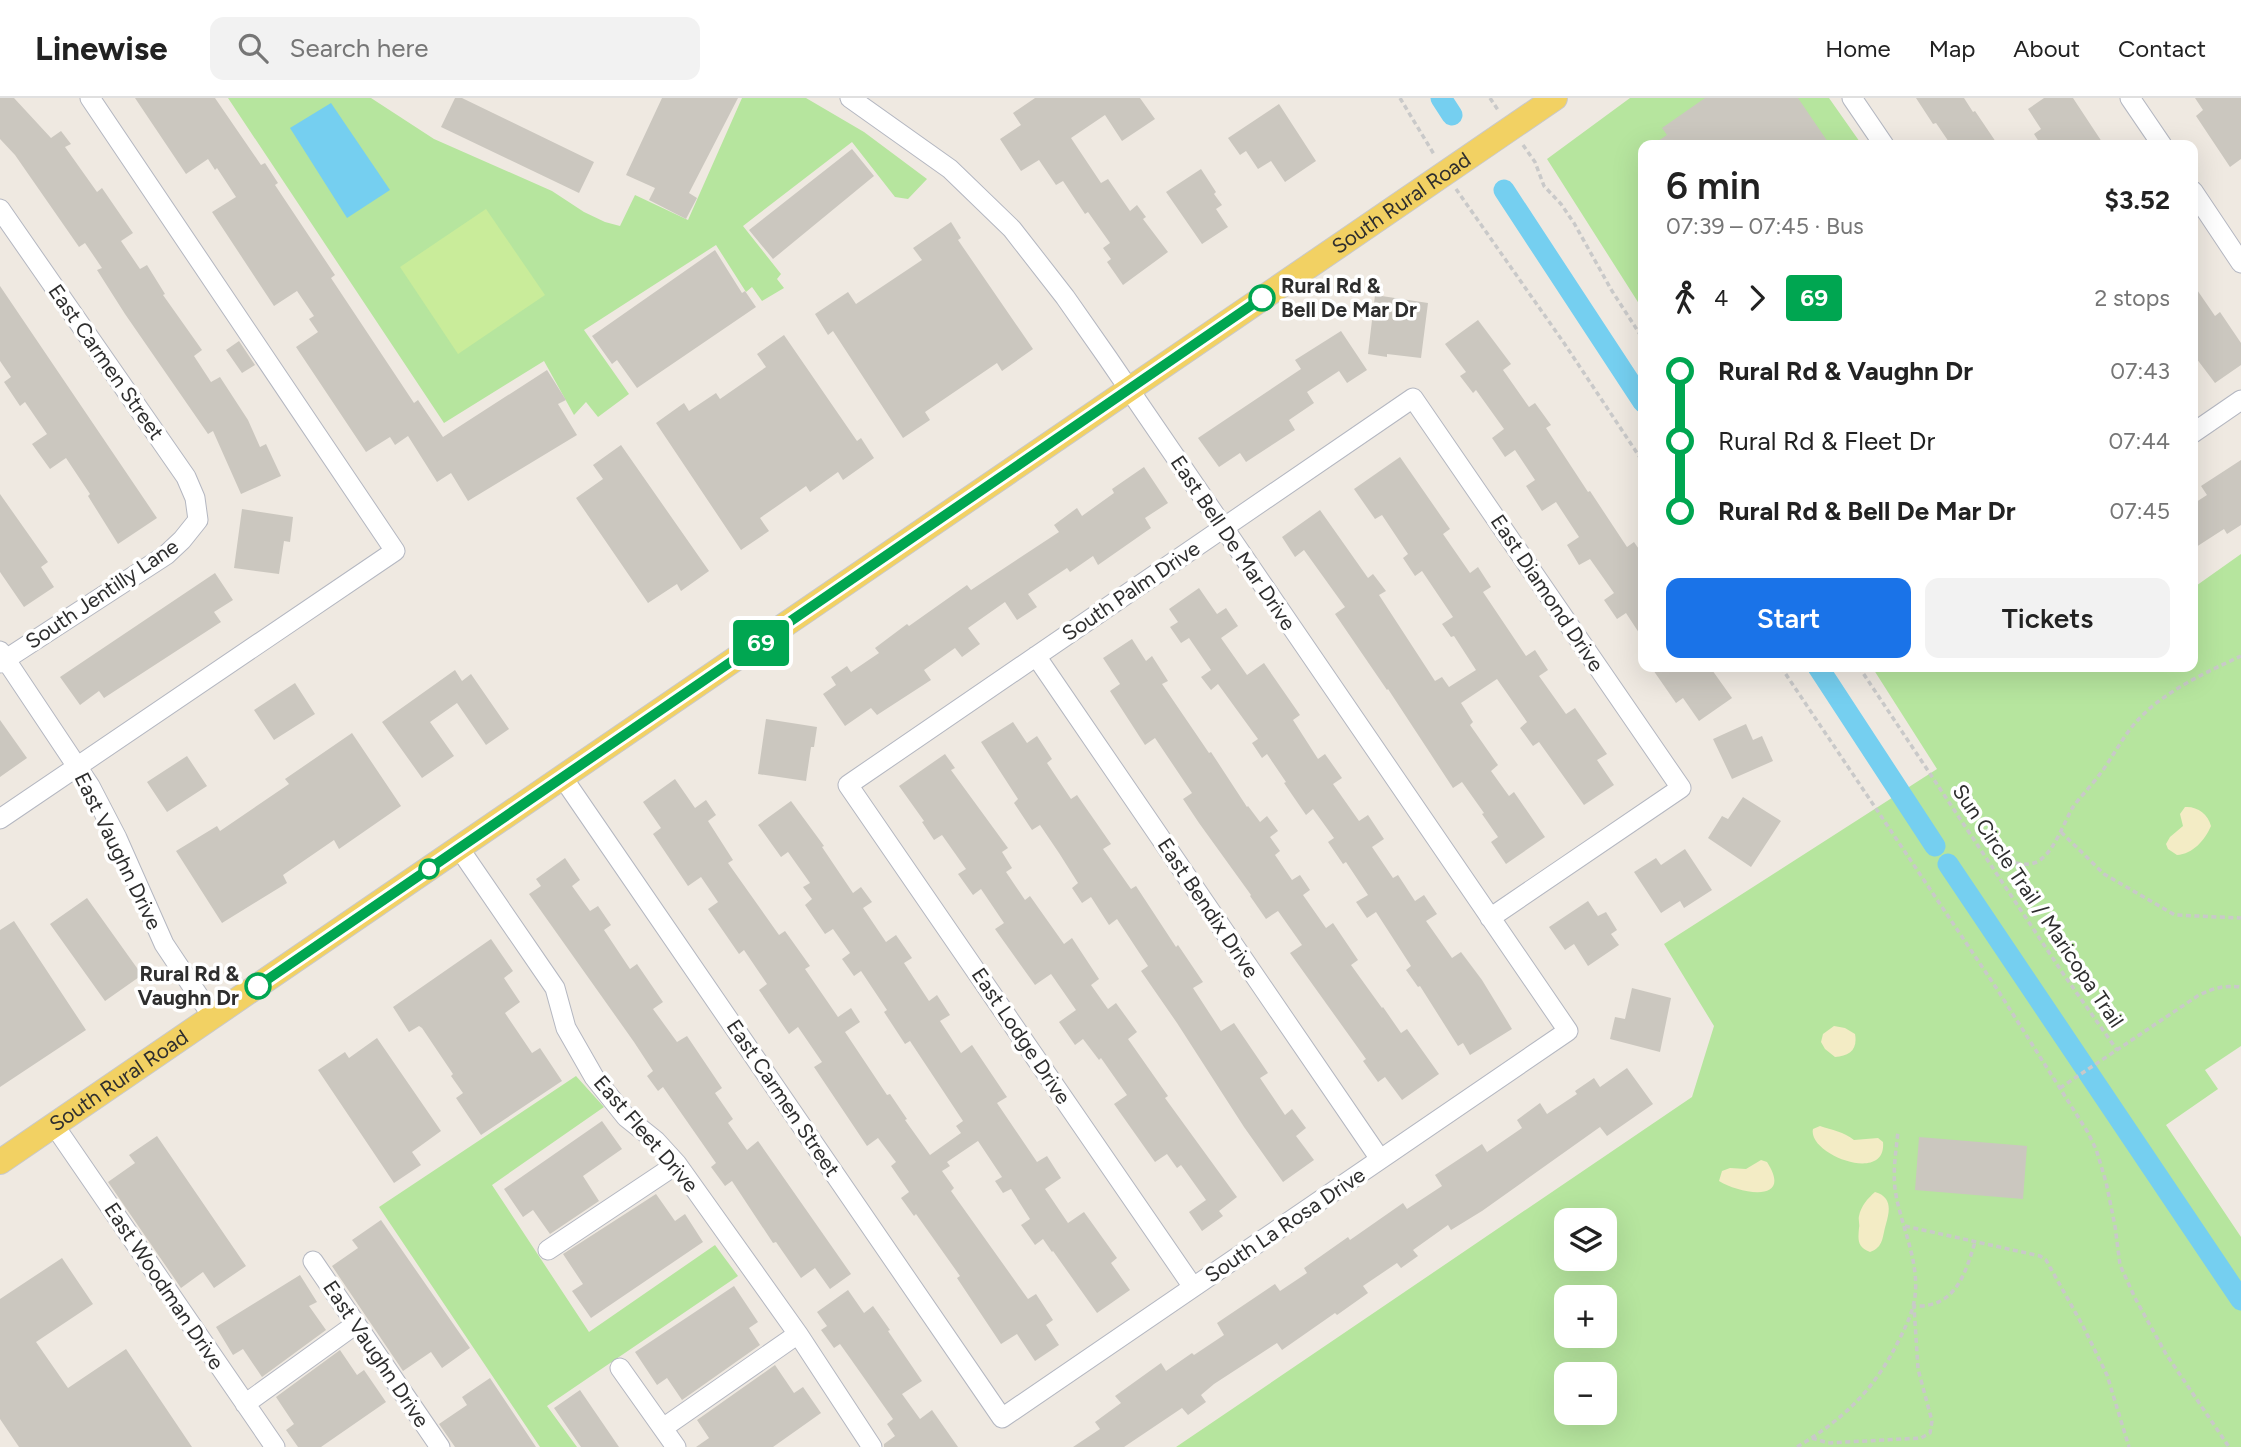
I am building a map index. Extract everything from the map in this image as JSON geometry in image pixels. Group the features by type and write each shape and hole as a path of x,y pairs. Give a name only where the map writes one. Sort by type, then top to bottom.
{"main road":[{"name":"South Rural Road","path":"0,1162 1555,98"}],"street":[{"path":"0,819 395,551 90,98"},
{"name":"East Bell De Mar Drive","path":"850,98 950,169 1012,229 1065,297 1567,1031"},
{"path":"1852,98 1881,140"},
{"path":"2130,98 2159,140"},
{"path":"2198,198 2241,263"},
{"name":"East Carmen Street","path":"0,209 186,477 195,498 198,520"},
{"name":"South Palm Drive","path":"848,785 1413,398"},
{"name":"East Diamond Drive","path":"1413,398 1681,788 1490,918"},
{"path":"2198,430 2241,400"},
{"name":"South Jentilly Lane","path":"2,658 166,555 198,520"},
{"name":"East Bendix Drive","path":"1035,656 1380,1160"},
{"name":"East Vaughn Drive","path":"2,658 90,786 117,838 164,944 212,1016"},
{"name":"East Carmen Street","path":"563,778 1002,1418"},
{"name":"East Lodge Drive","path":"848,785 1193,1287"},
{"name":"East Fleet Drive","path":"459,848 555,988 566,1028 594,1077 626,1117 656,1141 677,1164 798,1334 872,1447"},
{"name":"South La Rosa Drive","path":"1002,1418 1567,1031"},
{"name":"East Woodman Drive","path":"54,1125 275,1447"},
{"path":"548,1250 677,1164"},
{"name":"East Vaughn Drive","path":"313,1261 440,1447"},
{"path":"245,1404 356,1324"},
{"path":"663,1428 798,1334"},
{"path":"620,1368 676,1447"}],"path":[{"path":"1400,98 1445,174 1638,454"},
{"path":"1535,162 1544,186 1574,223 1638,332"},
{"path":"1977,830 2005,858 2018,864 2035,863 2044,857 2074,806 2095,782 2136,722 2163,697 2241,656"},
{"path":"1784,672 1990,978 2087,1130 2096,1149 2113,1215 2120,1265 2166,1353 2229,1447"},
{"name":"Sun Circle Trail / Maricopa Trail","path":"1862,672 2117,1050 2060,1088"},
{"path":"2061,832 2104,874 2175,915 2241,918"},
{"path":"2117,1050 2199,995 2228,985 2241,987"},
{"path":"1812,1437 1828,1443 1921,1438 1930,1433 1931,1421 1919,1369 1914,1306 1915,1271 1893,1177 1898,1131"},
{"path":"1905,1226 2040,1256 2046,1260 2107,1375 2129,1447"},
{"path":"1914,1306 1940,1301 1955,1290 1961,1283 1975,1242"},
{"path":"1797,1447 1856,1403 1877,1379 1912,1316 1914,1306"}],"green space":[{"path":"228,98 371,98 434,139 552,191 584,212 620,226 635,195 688,220 742,98 806,98 864,132 927,179 908,199 895,197 852,142 743,226 781,274 777,279 784,288 762,301 752,287 746,292 716,245 584,330 629,394 598,417 586,402 574,415 544,361 444,423"},
{"path":"1630,98 1829,98 1858,140 1638,140 1638,302 1547,159"},
{"path":"486,209 545,295 458,354 400,267"},
{"path":"2241,554 2241,1046 2205,1070 2218,1089 2166,1125 2241,1237 2241,1447 1176,1447 1692,1097 1714,1026 1664,944 1937,769 1875,672 2198,672 2198,584"},
{"path":"576,1076 604,1107 492,1185 589,1332 715,1245 738,1276 547,1406 577,1447 540,1447 379,1207"}],"sand":[{"path":"2185,807 2201,812 2211,826 2198,845 2177,855 2168,849 2166,844 2183,826 2180,814"},
{"path":"1834,1026 1855,1034 1856,1040 1851,1051 1835,1057 1821,1042 1823,1034"},
{"path":"1820,1126 1854,1140 1878,1138 1883,1142 1881,1155 1873,1162 1861,1163 1834,1155 1822,1148 1814,1138 1813,1129"},
{"path":"1761,1160 1767,1162 1774,1175 1774,1185 1769,1190 1751,1192 1719,1181 1722,1171 1730,1168 1746,1169"},
{"path":"1875,1192 1884,1197 1889,1209 1882,1241 1870,1252 1859,1243 1859,1218 1863,1206"}],"water":[{"path":"331,103 390,190 347,218 290,128"}],"building":[{"path":"0,98 14,98 51,138 61,131 71,144 65,147 97,192 102,188 133,233 121,241 140,269 147,265 165,294 163,295 202,350 194,356 211,382 220,377 248,420 260,447 266,444 281,476 241,494 213,431 208,434 125,314 97,270 102,268 85,243 79,247 15,155 0,139"},
{"path":"135,98 215,98 261,165 265,163 278,183 275,185 335,275 331,278 414,403 418,400 443,437 547,370 566,400 558,404 577,435 468,501 451,473 437,482 408,436 395,445 390,437 366,452 296,347 318,332 309,319 314,316 297,291 274,306 212,212 236,197 217,168 215,170 208,159 186,174"},
{"path":"455,98 462,98 594,162 579,193 441,127"},
{"path":"662,98 738,98 689,193 697,198 686,219 649,200 655,188 626,175"},
{"path":"1035,98 1140,98 1155,119 1122,141 1105,115 1071,138 1101,183 1108,179 1130,211 1137,205 1146,217 1143,219 1168,252 1123,285 1107,262 1111,259 1103,248 1110,243 1088,212 1085,214 1063,181 1056,185 1039,160 1021,171 1000,139 1021,125 1013,113"},
{"path":"1705,98 1798,98 1827,140 1660,140 1667,135 1662,128"},
{"path":"1916,98 1964,98 1995,140 1948,140 1936,123 1933,124"},
{"path":"2044,98 2073,98 2101,140 2038,140 2034,134 2041,129 2028,109"},
{"path":"2195,98 2241,98 2241,159 2230,167 2196,116 2203,110"},
{"path":"1279,104 1316,161 1285,182 1271,161 1258,169 1246,151 1240,155 1228,138"},
{"path":"852,149 874,176 773,259 749,230"},
{"path":"1201,169 1216,192 1214,194 1222,205 1216,209 1228,227 1202,244 1166,192"},
{"path":"951,222 961,238 958,240 1033,349 1002,371 997,363 925,412 930,420 903,438 833,331 828,335 815,314 848,292 856,304 922,260 913,248"},
{"path":"715,250 742,293 745,291 756,307 637,388 617,360 612,364 592,336"},
{"path":"0,286 157,518 118,544 66,458 50,469 32,444 47,434 25,402 20,406 4,382 11,377 0,361"},
{"path":"2198,291 2215,316 2220,312 2241,343 2241,365 2215,383 2198,361"},
{"path":"1375,295 1428,303 1421,358 1368,354"},
{"path":"1478,320 1511,364 1503,370 1529,407 1535,403 1551,425 1546,428 1588,492 1590,491 1627,547 1634,542 1638,548 1638,631 1626,613 1617,619 1604,600 1614,593 1590,559 1579,565 1567,545 1579,537 1556,502 1542,511 1526,486 1535,480 1515,450 1505,457 1492,438 1504,429 1476,390 1473,393 1460,376 1466,372 1445,344"},
{"path":"1341,331 1367,370 1347,383 1339,371 1307,392 1314,403 1289,420 1295,430 1246,462 1240,453 1219,467 1198,438 1301,369 1295,360"},
{"path":"784,335 857,441 861,438 874,458 843,480 838,472 810,492 806,486 760,518 769,531 741,550 656,423 684,403 689,411 716,393 720,399 766,367 757,354"},
{"path":"239,341 255,365 242,373 226,350"},
{"path":"621,445 709,571 681,591 677,584 648,603 576,498 603,479 593,465"},
{"path":"1400,457 1450,529 1443,534 1470,573 1478,567 1491,587 1483,592 1526,656 1535,650 1548,670 1539,676 1566,714 1575,708 1607,754 1597,760 1614,785 1584,805 1539,742 1533,746 1520,728 1527,722 1497,679 1461,703 1473,722 1470,725 1498,765 1491,771 1509,796 1514,792 1545,837 1506,864 1491,842 1498,837 1482,814 1484,813 1462,782 1453,788 1335,614 1345,607 1304,550 1295,557 1282,537 1320,510 1368,578 1373,574 1386,591 1379,595 1435,681 1442,677 1449,687 1476,670 1454,636 1451,637 1442,624 1453,617 1422,571 1415,576 1403,558 1408,554 1382,515 1375,519 1354,489"},
{"path":"2241,460 2241,525 2227,534 2224,529 2198,546 2198,501 2207,495 2201,486"},
{"path":"1144,467 1168,503 1145,518 1151,528 1098,565 1093,556 1070,572 1067,568 1028,594 1037,607 1017,620 1005,602 968,628 980,644 962,657 955,648 924,670 931,680 877,715 871,708 845,726 823,694 836,685 831,677 847,666 851,672 879,653 875,648 907,624 909,626 967,585 971,590 1059,532 1054,525 1077,508 1082,516 1114,493 1112,489"},
{"path":"0,494 48,562 41,567 54,587 24,607 0,572"},
{"path":"242,509 293,517 290,542 284,541 279,574 234,568"},
{"path":"215,573 233,600 214,612 221,622 104,698 99,691 80,705 60,677"},
{"path":"1199,588 1217,614 1226,608 1238,626 1221,638 1247,675 1264,663 1300,715 1293,720 1318,759 1325,754 1342,778 1333,784 1359,821 1368,815 1384,839 1372,847 1393,878 1398,875 1415,901 1424,895 1437,914 1426,921 1452,958 1461,952 1512,1029 1470,1055 1463,1043 1458,1046 1420,986 1418,987 1406,970 1411,966 1376,912 1367,918 1356,902 1368,895 1346,862 1343,864 1328,842 1334,838 1313,809 1306,815 1267,754 1262,758 1252,743 1258,739 1218,684 1211,690 1201,677 1211,670 1189,638 1181,643 1170,627 1178,622 1169,609"},
{"path":"1132,639 1146,661 1152,656 1168,681 1162,684 1247,807 1260,822 1267,816 1278,831 1270,837 1280,851 1275,855 1292,880 1300,875 1310,890 1303,895 1326,928 1333,923 1358,960 1351,965 1401,1033 1407,1029 1439,1074 1402,1100 1385,1077 1378,1082 1363,1061 1366,1059 1290,953 1302,945 1278,911 1266,919 1199,823 1183,799 1192,793 1155,738 1145,745 1110,691 1120,684 1103,658"},
{"path":"455,670 462,681 471,674 509,729 486,745 457,703 430,722 454,756 422,778 382,722"},
{"path":"1654,672 1714,672 1732,698 1699,721 1683,698 1676,703"},
{"path":"295,683 315,714 274,740 254,710"},
{"path":"766,719 817,727 806,781 758,774"},
{"path":"0,720 27,758 0,777"},
{"path":"1013,722 1027,743 1037,736 1052,759 1047,763 1071,799 1077,795 1111,844 1103,849 1131,889 1136,886 1176,947 1178,945 1203,982 1193,988 1221,1031 1234,1023 1268,1073 1260,1078 1285,1115 1292,1109 1306,1128 1296,1136 1314,1160 1283,1182 1141,971 1148,966 1117,919 1109,925 1091,897 1082,903 1072,888 1078,883 1040,825 1032,830 1014,803 1018,799 981,742"},
{"path":"1746,724 1753,740 1762,736 1773,761 1732,779 1713,739"},
{"path":"352,733 401,806 339,849 334,840 283,875 287,883 222,923 176,851 217,826 220,831 289,784 285,779"},
{"path":"945,754 955,768 951,770 1008,848 1002,852 1012,868 1006,872 1025,900 1030,896 1064,944 1072,938 1099,979 1091,985 1108,1009 1116,1003 1137,1032 1128,1039 1168,1096 1165,1098 1237,1197 1219,1211 1223,1216 1202,1231 1189,1212 1206,1200 1181,1165 1177,1168 1167,1154 1155,1162 1114,1104 1127,1095 1101,1058 1099,1060 1083,1039 1075,1045 1059,1022 1076,1010 1051,974 1035,985 995,929 1004,923 981,889 973,895 958,874 966,869 942,835 934,840 899,786"},
{"path":"187,756 207,786 167,812 147,782"},
{"path":"675,779 695,808 706,800 716,815 708,821 733,860 728,863 779,935 785,931 810,966 805,969 838,1017 851,1008 860,1022 845,1032 930,1155 961,1133 956,1126 963,1121 910,1041 905,1044 884,1012 887,1010 861,971 854,976 842,959 850,953 833,929 825,934 805,905 812,899 803,887 810,883 788,852 781,857 758,825 791,801 824,846 822,847 853,893 861,887 872,902 863,908 886,942 896,935 912,958 904,963 929,1001 937,995 950,1015 940,1021 961,1053 972,1045 1007,1097 997,1103 1037,1162 1047,1156 1061,1178 1045,1189 1068,1223 1084,1212 1117,1258 1111,1263 1130,1290 1097,1313 1043,1239 1035,1245 1021,1225 1030,1219 1011,1189 1003,1193 995,1181 1002,1177 978,1141 947,1162 950,1166 942,1171 954,1188 951,1191 1028,1299 1036,1294 1053,1320 1046,1325 1059,1345 1035,1361 1017,1334 1001,1344 957,1278 960,1276 916,1214 914,1216 901,1198 909,1192 891,1166 896,1162 878,1138 867,1146 814,1067 822,1062 798,1027 789,1034 759,990 767,984 744,950 739,954 708,909 718,902 701,877 688,886 653,834 661,828 643,802"},
{"path":"1743,797 1781,821 1751,867 1708,838 1722,816 1728,819"},
{"path":"1685,849 1712,890 1684,908 1680,901 1661,913 1634,872 1656,858 1661,865"},
{"path":"565,858 580,880 572,886 590,911 598,906 611,925 604,930 630,969 637,964 663,1002 653,1009 677,1042 687,1036 722,1088 715,1093 733,1119 728,1123 747,1150 758,1141 851,1274 830,1289 815,1268 801,1278 776,1242 773,1243 732,1181 725,1186 711,1167 716,1163 663,1087 658,1091 647,1076 653,1071 529,894 541,886 536,879"},
{"path":"87,898 142,975 105,1001 50,924"},
{"path":"1588,901 1598,916 1606,912 1617,930 1611,934 1619,945 1588,966 1574,944 1565,950 1549,927"},
{"path":"14,921 86,1030 0,1087 0,930"},
{"path":"491,939 513,971 504,978 520,1002 505,1013 532,1053 540,1048 562,1081 481,1135 456,1098 463,1093 451,1076 453,1074 422,1028 419,1026 409,1032 393,1007"},
{"path":"1632,988 1671,998 1660,1052 1610,1039 1615,1017 1625,1019"},
{"path":"377,1038 441,1131 412,1152 421,1165 394,1183 318,1070 345,1052 349,1058"},
{"path":"1627,1068 1653,1104 1607,1136 1600,1127 1482,1211 1451,1230 1448,1225 1413,1250 1418,1256 1401,1268 1397,1263 1363,1286 1368,1293 1337,1315 1335,1313 1282,1350 1277,1343 1214,1384 1201,1395 1206,1402 1188,1415 1182,1408 1124,1447 1073,1447 1100,1429 1095,1422 1121,1403 1115,1396 1161,1363 1166,1371 1224,1335 1217,1323 1275,1284 1280,1291 1307,1273 1304,1268 1403,1203 1407,1209 1442,1186 1435,1175 1482,1144 1487,1152 1522,1128 1517,1120 1540,1103 1547,1114 1577,1094 1575,1091 1594,1078 1600,1087"},
{"path":"602,1121 622,1149 583,1176 599,1201 550,1234 533,1210 523,1217 504,1189"},
{"path":"157,1136 246,1266 214,1288 203,1272 181,1288 108,1182 135,1163 129,1155"},
{"path":"1919,1137 2027,1146 2023,1199 1915,1190"},
{"path":"656,1194 675,1221 685,1214 703,1242 591,1318 572,1291 583,1284 563,1254"},
{"path":"381,1220 470,1348 442,1368 431,1352 403,1371 332,1266 358,1248 352,1240"},
{"path":"62,1258 93,1304 36,1342 68,1388 126,1349 192,1447 19,1447 0,1419 0,1299"},
{"path":"300,1275 317,1302 309,1306 326,1330 262,1377 243,1349 233,1355 216,1327"},
{"path":"734,1286 758,1322 749,1328 760,1345 682,1400 667,1378 657,1385 635,1352"},
{"path":"848,1290 864,1313 873,1306 922,1381 902,1394 920,1419 932,1410 958,1447 884,1447 884,1444 895,1436 887,1424 893,1419 840,1344 834,1348 821,1330 827,1326 817,1312"},
{"path":"340,1350 357,1375 364,1370 386,1402 321,1447 298,1447 286,1430 294,1424 276,1397"},
{"path":"775,1365 794,1393 803,1387 821,1413 773,1447 696,1447 709,1438 697,1420"},
{"path":"490,1378 536,1447 455,1447 439,1424 467,1405 462,1397"},
{"path":"580,1390 619,1447 581,1447 554,1408"}],"waterway":[{"path":"1441,98 1452,115"},
{"path":"1504,190 1638,394"},
{"path":"1821,672 1935,846"},
{"path":"1948,864 2241,1300"}],"bus line":[{"name":"69","path":"258,986 1262,298"}],"place":[{"name":"Rural Rd & Bell De Mar Dr","path":"1262,298"},
{"name":"Rural Rd & Vaughn Dr","path":"258,986"}]}
